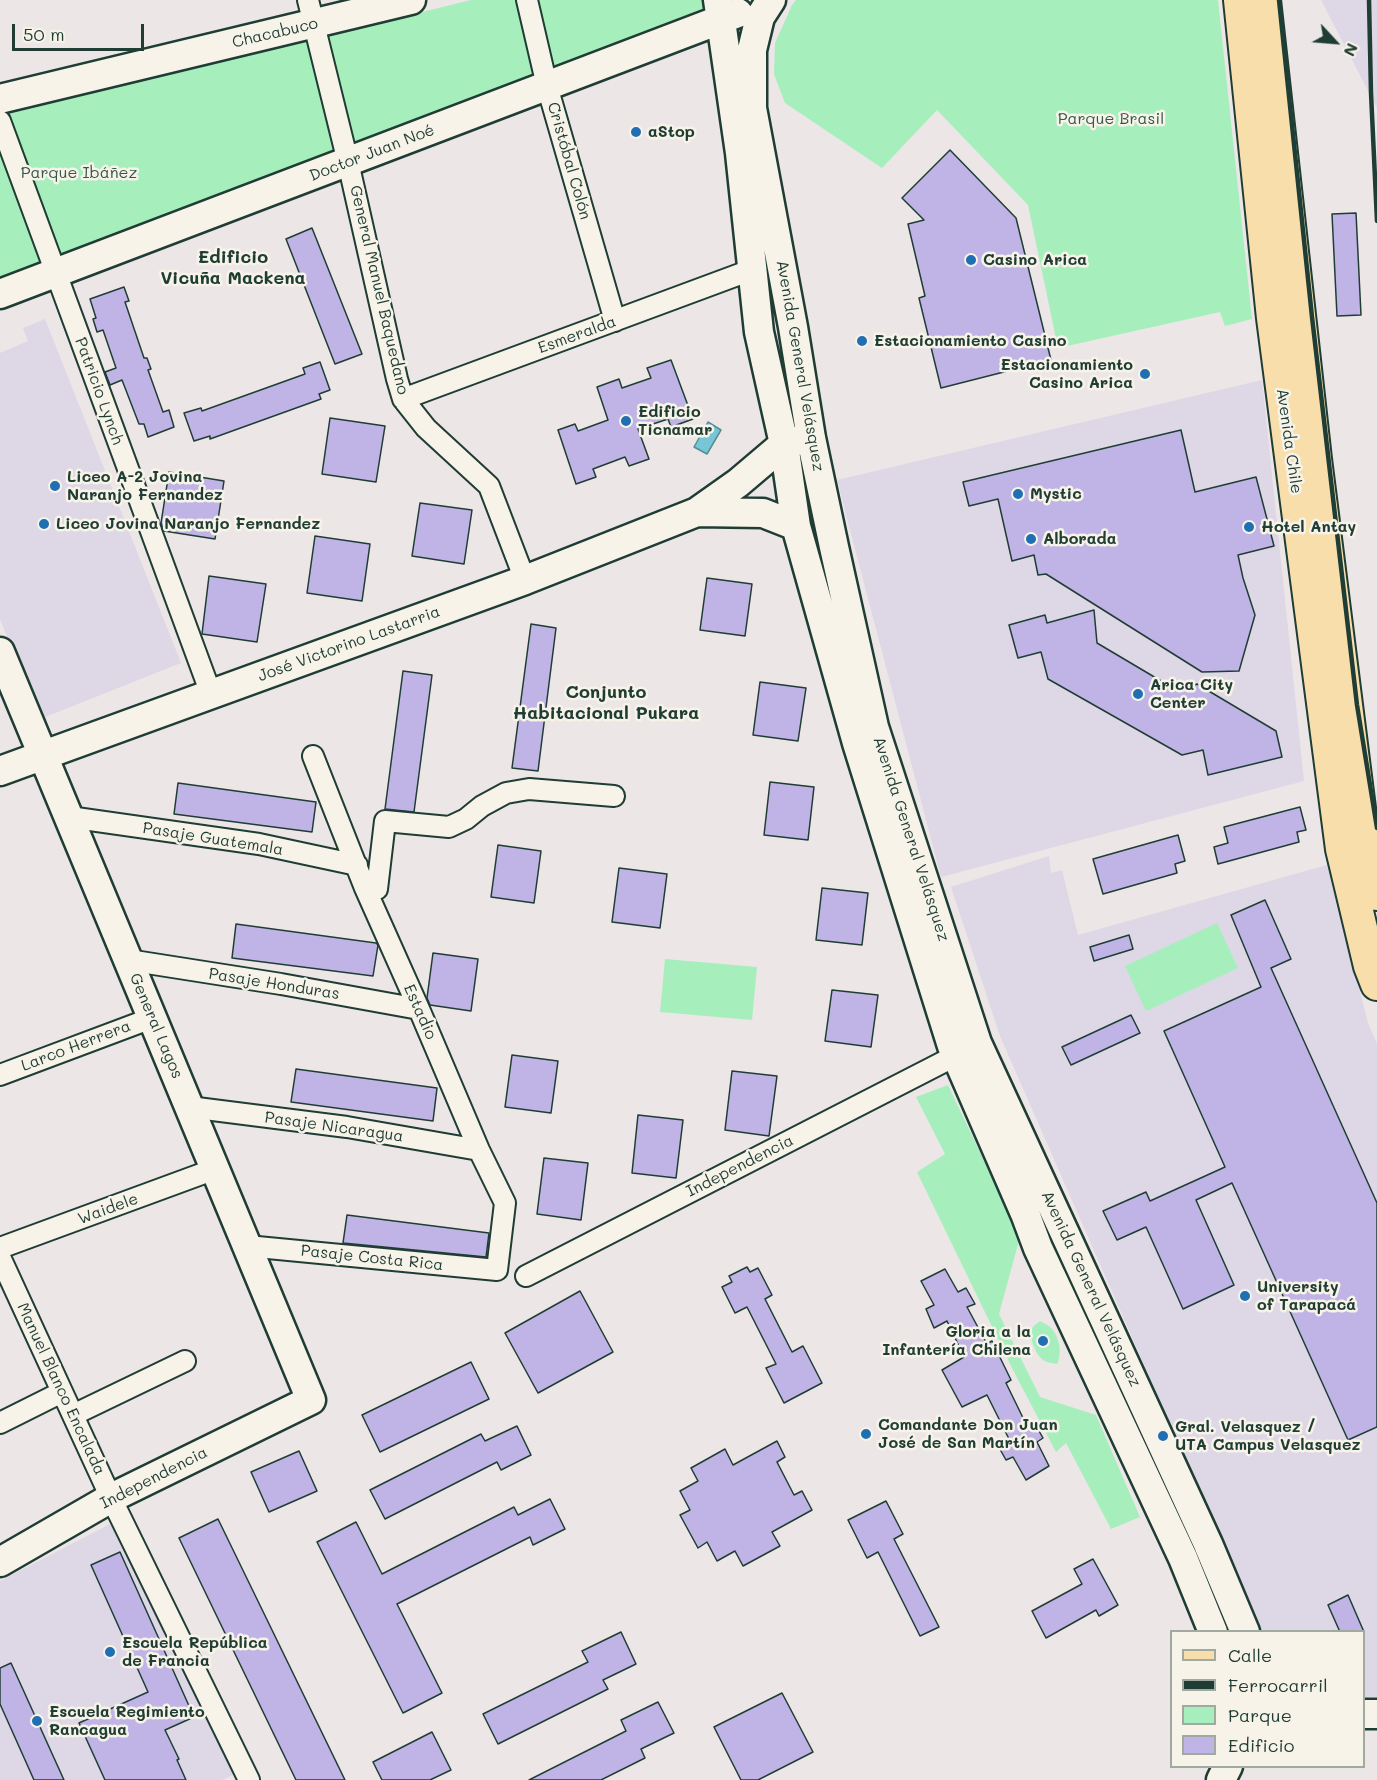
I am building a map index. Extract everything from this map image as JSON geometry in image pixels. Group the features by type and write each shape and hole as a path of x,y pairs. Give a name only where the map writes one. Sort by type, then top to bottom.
{"main road":[{"name":"Chacabuco","path":"0,99 311,12 411,0"},
{"name":"Doctor Juan Noé","path":"0,294 547,86 727,8 760,9 771,0"},
{"name":"Avenida General Velásquez","path":"771,0 760,17 752,50 752,108 793,327 811,438 874,727 977,1043 1199,1524 1244,1630"},
{"name":"Avenida Chile","path":"1240,0 1256,158 1291,360 1363,840 1377,894"},
{"name":"Avenida Chile","path":"1264,0 1291,360 1342,849 1371,944 1377,984"},
{"name":"Avenida General Velásquez","path":"727,8 751,270 759,332 784,444 796,526 857,743 955,1056 1038,1248 1184,1558 1212,1630"},
{"name":"José Victorino Lastarria","path":"0,771 525,580 697,512 738,483 784,444 811,438"},
{"name":"José Victorino Lastarria","path":"697,512 763,513 796,526"},
{"name":"General Lagos","path":"0,652 312,1400"},
{"name":"Independencia","path":"0,1562 111,1498 312,1400"}],"street":[{"name":"Cristóbal Colón","path":"527,0 547,86 615,321"},
{"name":"General Manuel Baquedano","path":"311,12 403,399 426,428 489,486 525,580"},
{"name":"Patricio Lynch","path":"0,121 212,694"},
{"name":"Esmeralda","path":"403,399 751,270"},
{"name":"Estadio","path":"313,756 365,888 420,1009 479,1150 505,1203 497,1270"},
{"path":"365,888 377,889 385,821 449,827 466,819 482,806 506,793 530,789 614,796"},
{"name":"Pasaje Guatemala","path":"69,818 259,843 357,865"},
{"name":"Pasaje Honduras","path":"128,960 420,1009"},
{"name":"Larco Herrera","path":"0,1075 152,1018"},
{"name":"Independencia","path":"526,1276 955,1056"},
{"name":"Pasaje Nicaragua","path":"189,1107 347,1127 479,1150"},
{"name":"Waidele","path":"0,1248 215,1169"},
{"name":"Pasaje Costa Rica","path":"247,1246 497,1270"},
{"name":"Manuel Blanco Encalada","path":"0,1257 111,1498 249,1780"},
{"path":"73,1415 185,1361"},
{"path":"0,1423 62,1392"}],"shaded area":[{"path":"1321,0 1377,0 1377,108"},
{"name":"Liceo A-2 Jovina Naranjo Fernandez","path":"45,319 181,663 40,719 0,619 0,353 28,341 23,328"},
{"path":"1262,380 1304,781 941,877 837,480"},
{"name":"University of Tarapacá","path":"1049,856 1051,873 1062,870 1078,935 1327,865 1368,1023 1377,1044 1377,1697 1365,1697 1365,1630 1257,1630 1224,1547 1000,1036 951,887"},
{"name":"Escuela República de Francia","path":"114,1522 235,1774 222,1780 0,1780 0,1581"}],"green space":[{"name":"Parque Ibáñez","path":"471,0 707,0 704,12 0,283 0,116"},
{"name":"Parque Brasil","path":"796,0 1218,0 1252,319 1225,326 1220,312 1058,348 1028,205 937,110 882,168 785,103 774,74 775,43"},
{"path":"1217,923 1238,968 1146,1011 1125,966"},
{"path":"665,959 757,967 752,1020 660,1012"},
{"path":"948,1085 1020,1237 999,1314 1040,1397 1096,1415 1140,1517 1111,1529 1066,1443 1056,1452 1014,1372 917,1172 945,1154 916,1097"},
{"path":"1040,1321 1052,1329 1058,1339 1060,1355 1057,1364 1043,1360 1034,1348 1031,1331"}],"water":[{"path":"708,422 721,430 707,454 694,447"}],"building":[{"name":"Casino Arica","path":"950,150 1016,218 1051,360 941,388 919,298 925,296 908,224 924,220 902,198"},
{"path":"1356,213 1361,315 1337,316 1332,214"},
{"path":"312,228 362,354 335,364 286,239"},
{"path":"124,287 129,301 125,302 144,358 147,358 151,369 148,370 163,412 169,410 174,427 148,437 144,424 139,424 122,380 110,385 105,372 116,368 103,330 97,332 93,319 96,318 90,299"},
{"name":"Edificio Ticnamar","path":"671,360 693,419 671,427 668,419 638,429 649,459 629,466 625,457 593,469 596,477 576,484 558,430 575,424 578,431 608,420 597,387 619,379 622,388 651,378 647,368"},
{"path":"320,362 330,390 319,394 321,399 210,439 210,436 194,441 184,413 201,408 202,411 305,374 303,368"},
{"path":"330,418 385,426 376,482 322,474"},
{"path":"1181,430 1195,492 1256,477 1274,546 1238,555 1255,615 1239,671 1202,672 1046,574 1038,575 1034,555 1012,561 998,499 969,506 963,482"},
{"path":"169,472 224,481 215,539 164,531 161,523"},
{"path":"420,503 472,510 464,564 412,556"},
{"path":"315,536 370,544 362,601 307,593"},
{"path":"209,576 266,584 257,642 202,634"},
{"path":"707,578 752,584 745,636 700,630"},
{"name":"Arica City Center","path":"1094,610 1097,643 1178,691 1197,684 1276,731 1282,757 1208,775 1203,750 1182,755 1048,679 1041,652 1018,658 1009,625 1045,615 1047,623"},
{"path":"531,624 556,628 538,771 512,768"},
{"path":"403,671 432,675 414,812 385,809"},
{"path":"760,682 806,688 798,741 753,735"},
{"path":"770,782 814,787 808,840 764,835"},
{"path":"178,783 316,802 312,832 174,814"},
{"path":"1300,807 1306,830 1297,832 1299,842 1218,864 1214,847 1228,843 1224,827"},
{"path":"1178,835 1185,861 1175,864 1177,873 1103,894 1093,859"},
{"path":"498,845 541,851 534,903 491,897"},
{"path":"619,868 667,874 660,928 612,922"},
{"path":"822,888 868,893 862,945 816,940"},
{"path":"1265,900 1291,959 1271,968 1377,1203 1377,1427 1348,1440 1232,1183 1196,1200 1234,1285 1183,1309 1146,1227 1117,1240 1103,1211 1146,1192 1150,1201 1225,1167 1164,1031 1261,987 1231,915"},
{"path":"236,924 376,943 378,945 373,976 232,958"},
{"path":"1129,935 1133,949 1094,961 1090,947"},
{"path":"433,953 478,959 471,1011 430,1005 427,998"},
{"path":"832,990 878,995 871,1047 825,1041"},
{"path":"1131,1015 1140,1033 1071,1065 1062,1047"},
{"path":"512,1055 558,1061 551,1113 505,1107"},
{"path":"296,1069 437,1088 433,1121 291,1102"},
{"path":"732,1071 777,1076 769,1136 725,1130"},
{"path":"638,1115 683,1120 676,1178 632,1173"},
{"path":"544,1158 588,1163 581,1220 537,1214"},
{"path":"347,1215 489,1233 486,1257 343,1243"},
{"path":"747,1267 750,1272 758,1268 772,1295 765,1299 792,1352 803,1346 822,1383 784,1403 766,1368 776,1364 747,1307 735,1313 722,1287 732,1282 729,1276"},
{"path":"945,1269 958,1292 966,1288 975,1304 967,1307 987,1344 992,1341 1011,1380 1006,1383 1027,1426 1034,1422 1043,1438 1037,1442 1049,1466 1026,1480 1013,1457 1006,1460 997,1444 1009,1439 987,1395 962,1407 942,1370 964,1357 947,1321 934,1328 926,1309 934,1305 921,1281"},
{"path":"580,1291 613,1352 538,1393 505,1333"},
{"path":"471,1362 489,1399 380,1452 362,1415"},
{"path":"517,1426 531,1455 501,1470 497,1462 385,1519 370,1490 481,1434 485,1441"},
{"path":"777,1441 785,1457 777,1462 794,1495 802,1491 812,1510 772,1532 780,1546 743,1566 735,1551 717,1561 707,1542 698,1548 680,1515 690,1510 680,1491 698,1481 691,1468 725,1449 733,1465"},
{"path":"299,1451 317,1491 269,1512 251,1472"},
{"path":"550,1499 565,1529 533,1545 530,1537 397,1604 442,1693 403,1713 317,1542 356,1522 382,1574 514,1507 518,1515"},
{"path":"886,1501 903,1534 894,1539 939,1627 920,1636 878,1552 867,1558 848,1520"},
{"path":"218,1519 345,1780 296,1780 179,1538"},
{"path":"120,1552 194,1717 165,1730 186,1780 105,1780 79,1723 148,1692 91,1565"},
{"path":"1093,1559 1118,1605 1099,1616 1096,1610 1046,1638 1032,1611 1082,1584 1074,1569"},
{"path":"1348,1595 1363,1630 1339,1630 1328,1605"},
{"path":"621,1632 636,1664 603,1680 608,1689 498,1744 483,1714 588,1662 582,1651"},
{"path":"11,1663 64,1780 34,1780 0,1704 0,1668"},
{"path":"782,1693 813,1752 758,1780 741,1780 714,1727"},
{"path":"658,1702 674,1733 641,1749 645,1758 601,1780 529,1780 626,1731 621,1720"},
{"path":"432,1732 451,1770 430,1780 382,1780 373,1762"}],"railway":[{"path":"1279,0 1312,317 1357,705 1377,828"},
{"path":"1369,0 1377,221"}],"place":[{"name":"aStop","path":"636,132"},
{"name":"Casino Arica","path":"971,260"},
{"name":"Estacionamiento Casino","path":"862,341"},
{"name":"Estacionamiento Casino Arica","path":"1145,374"},
{"name":"Edificio Ticnamar","path":"626,421"},
{"name":"Liceo A-2 Jovina Naranjo Fernandez","path":"55,486"},
{"name":"Mystic","path":"1018,494"},
{"name":"Liceo Jovina Naranjo Fernandez","path":"44,524"},
{"name":"Hotel Antay","path":"1249,527"},
{"name":"Alborada","path":"1031,539"},
{"name":"Arica City Center","path":"1138,694"},
{"name":"University of Tarapacá","path":"1245,1296"},
{"name":"Gloria a la Infantería Chilena","path":"1043,1341"},
{"name":"Comandante Don Juan José de San Martín","path":"866,1434"},
{"name":"Gral. Velasquez / UTA Campus Velasquez","path":"1163,1436"},
{"name":"Escuela República de Francia","path":"110,1652"},
{"name":"Escuela Regimiento Rancagua","path":"37,1721"}],"district":[{"name":"Edificio Vicuña Mackena","path":"233,267"},
{"name":"Conjunto Habitacional Pukara","path":"606,702"}]}
